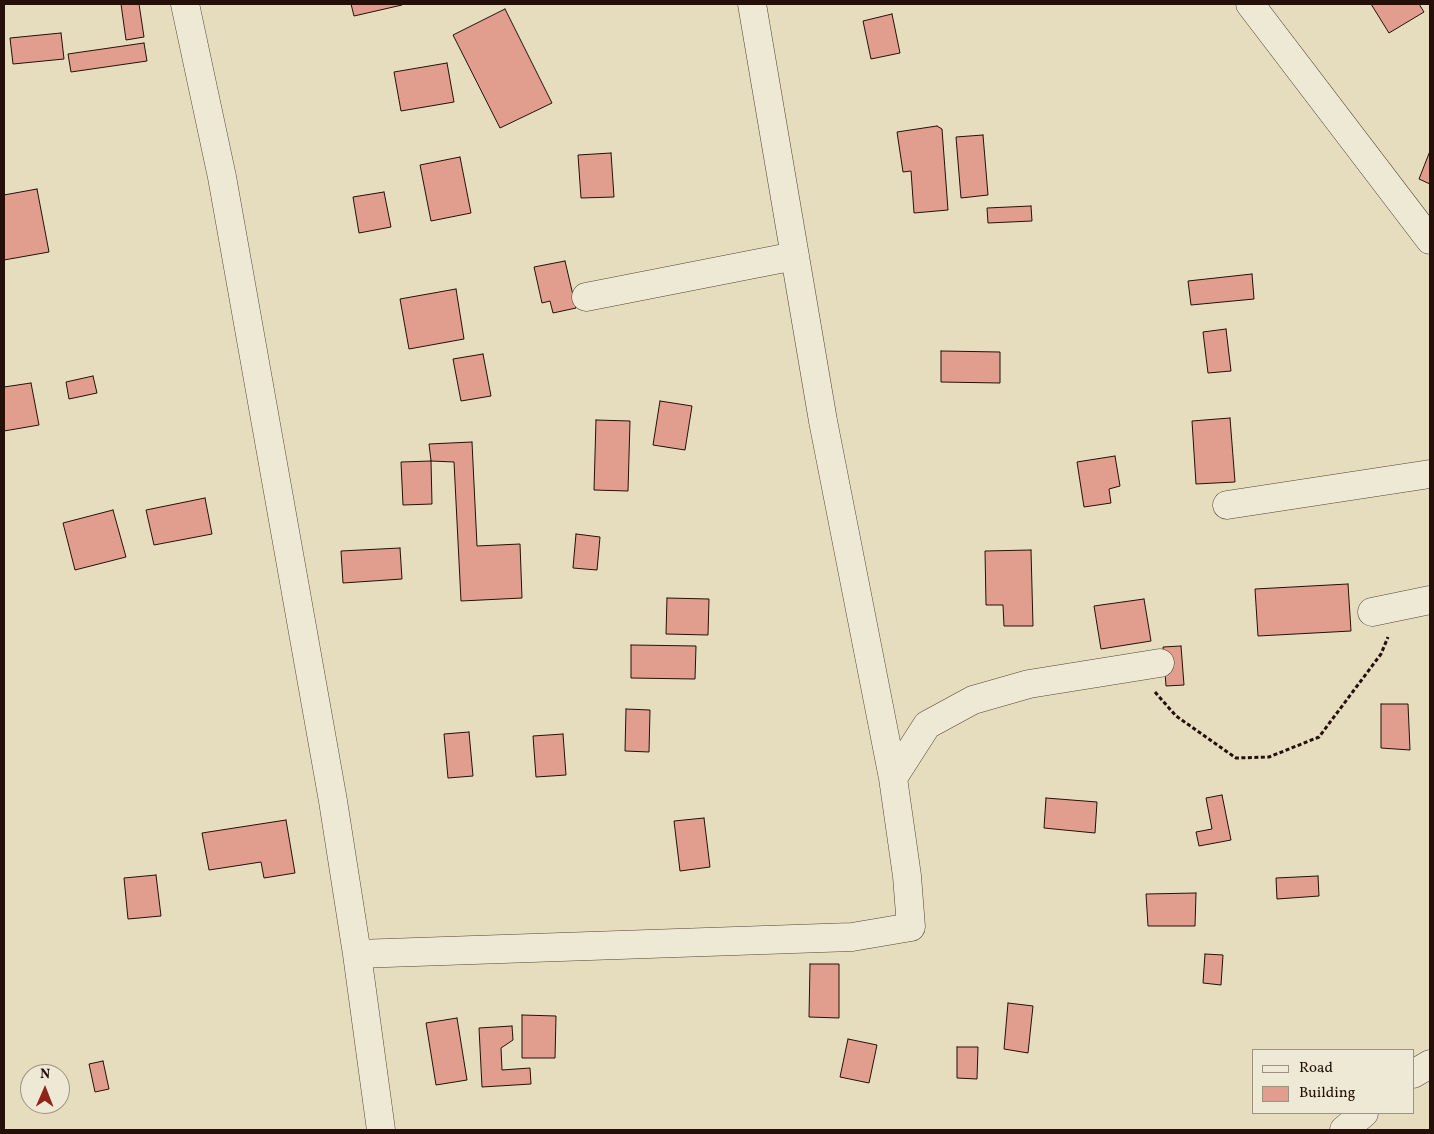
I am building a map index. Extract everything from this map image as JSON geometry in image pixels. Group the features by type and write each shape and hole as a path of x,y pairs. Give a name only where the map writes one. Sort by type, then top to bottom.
{"street":[{"path":"185,4 222,177 334,801 381,1130"},
{"path":"357,954 852,937 911,927 907,876 893,778 823,421 752,4"},
{"path":"1250,4 1430,240"},
{"path":"586,297 795,256"},
{"path":"1227,505 1430,474"},
{"path":"1372,612 1430,600"},
{"path":"893,778 927,725 973,700 1029,684 1160,663"},
{"path":"1414,1073 1430,1064"},
{"path":"1344,1130 1363,1114"}],"path":[{"path":"1132,668 1176,716 1236,758 1269,757 1319,737 1354,693 1381,654 1400,606"}],"building":[{"path":"121,4 139,4 144,37 126,40"},
{"path":"351,4 401,4 402,5 354,16"},
{"path":"1371,4 1419,4 1424,12 1389,33"},
{"path":"505,9 552,103 500,128 453,35"},
{"path":"892,14 900,53 871,59 863,21"},
{"path":"61,33 64,59 13,64 10,38"},
{"path":"144,43 147,61 71,72 68,54"},
{"path":"447,63 454,102 401,111 394,72"},
{"path":"937,126 942,129 948,210 914,213 911,171 903,172 897,132"},
{"path":"983,135 988,195 961,198 956,137"},
{"path":"1430,151 1430,184 1419,179"},
{"path":"611,153 614,197 581,198 578,155"},
{"path":"460,157 471,213 431,221 420,165"},
{"path":"37,189 49,252 4,260 4,195"},
{"path":"384,192 391,227 359,233 353,197"},
{"path":"1031,206 1032,221 988,223 987,208"},
{"path":"565,261 576,308 553,313 550,301 542,303 534,267"},
{"path":"1252,274 1254,299 1191,305 1188,281"},
{"path":"456,289 464,339 409,349 400,299"},
{"path":"1226,329 1231,371 1208,373 1203,332"},
{"path":"941,351 1000,352 1000,383 941,382"},
{"path":"483,354 491,396 461,401 453,359"},
{"path":"93,376 97,393 69,399 66,382"},
{"path":"31,383 39,425 4,431 4,387"},
{"path":"660,401 692,406 685,450 653,445"},
{"path":"1230,418 1235,482 1196,484 1192,421"},
{"path":"596,420 630,421 628,491 594,490"},
{"path":"472,442 477,546 520,544 522,598 461,601 454,462 431,461 429,444"},
{"path":"1115,456 1120,486 1109,489 1111,503 1084,507 1077,462"},
{"path":"431,461 432,504 403,505 401,462"},
{"path":"205,498 212,534 154,545 146,510"},
{"path":"113,510 126,557 75,570 63,523"},
{"path":"576,534 600,537 597,570 573,568"},
{"path":"400,548 402,579 343,583 341,551"},
{"path":"1031,550 1033,626 1004,626 1003,605 986,605 985,551"},
{"path":"1348,584 1351,631 1258,636 1255,589"},
{"path":"667,598 709,599 708,635 666,634"},
{"path":"1144,599 1151,641 1101,649 1094,606"},
{"path":"631,645 696,646 695,679 631,678"},
{"path":"1181,646 1184,685 1166,686 1163,647"},
{"path":"1381,704 1408,704 1410,750 1381,748"},
{"path":"626,709 650,710 649,752 625,751"},
{"path":"469,732 473,776 448,778 444,734"},
{"path":"563,734 566,775 536,777 533,736"},
{"path":"1222,795 1231,840 1199,846 1196,832 1212,829 1206,798"},
{"path":"1046,798 1097,802 1095,833 1044,828"},
{"path":"704,818 710,867 680,871 674,821"},
{"path":"286,820 295,873 264,878 261,862 209,870 202,833"},
{"path":"156,875 161,916 128,919 124,878"},
{"path":"1318,876 1319,896 1277,899 1276,878"},
{"path":"1196,893 1195,926 1148,926 1146,894"},
{"path":"1205,954 1223,955 1221,985 1203,983"},
{"path":"810,964 839,964 839,1018 809,1017"},
{"path":"1008,1003 1033,1006 1028,1053 1004,1049"},
{"path":"522,1015 556,1016 555,1058 522,1058"},
{"path":"457,1018 467,1080 436,1085 426,1023"},
{"path":"512,1026 513,1040 501,1048 502,1070 530,1068 531,1084 482,1087 479,1028"},
{"path":"848,1039 877,1045 869,1083 840,1077"},
{"path":"957,1047 978,1047 977,1079 957,1078"},
{"path":"103,1061 109,1089 95,1092 89,1064"}]}
